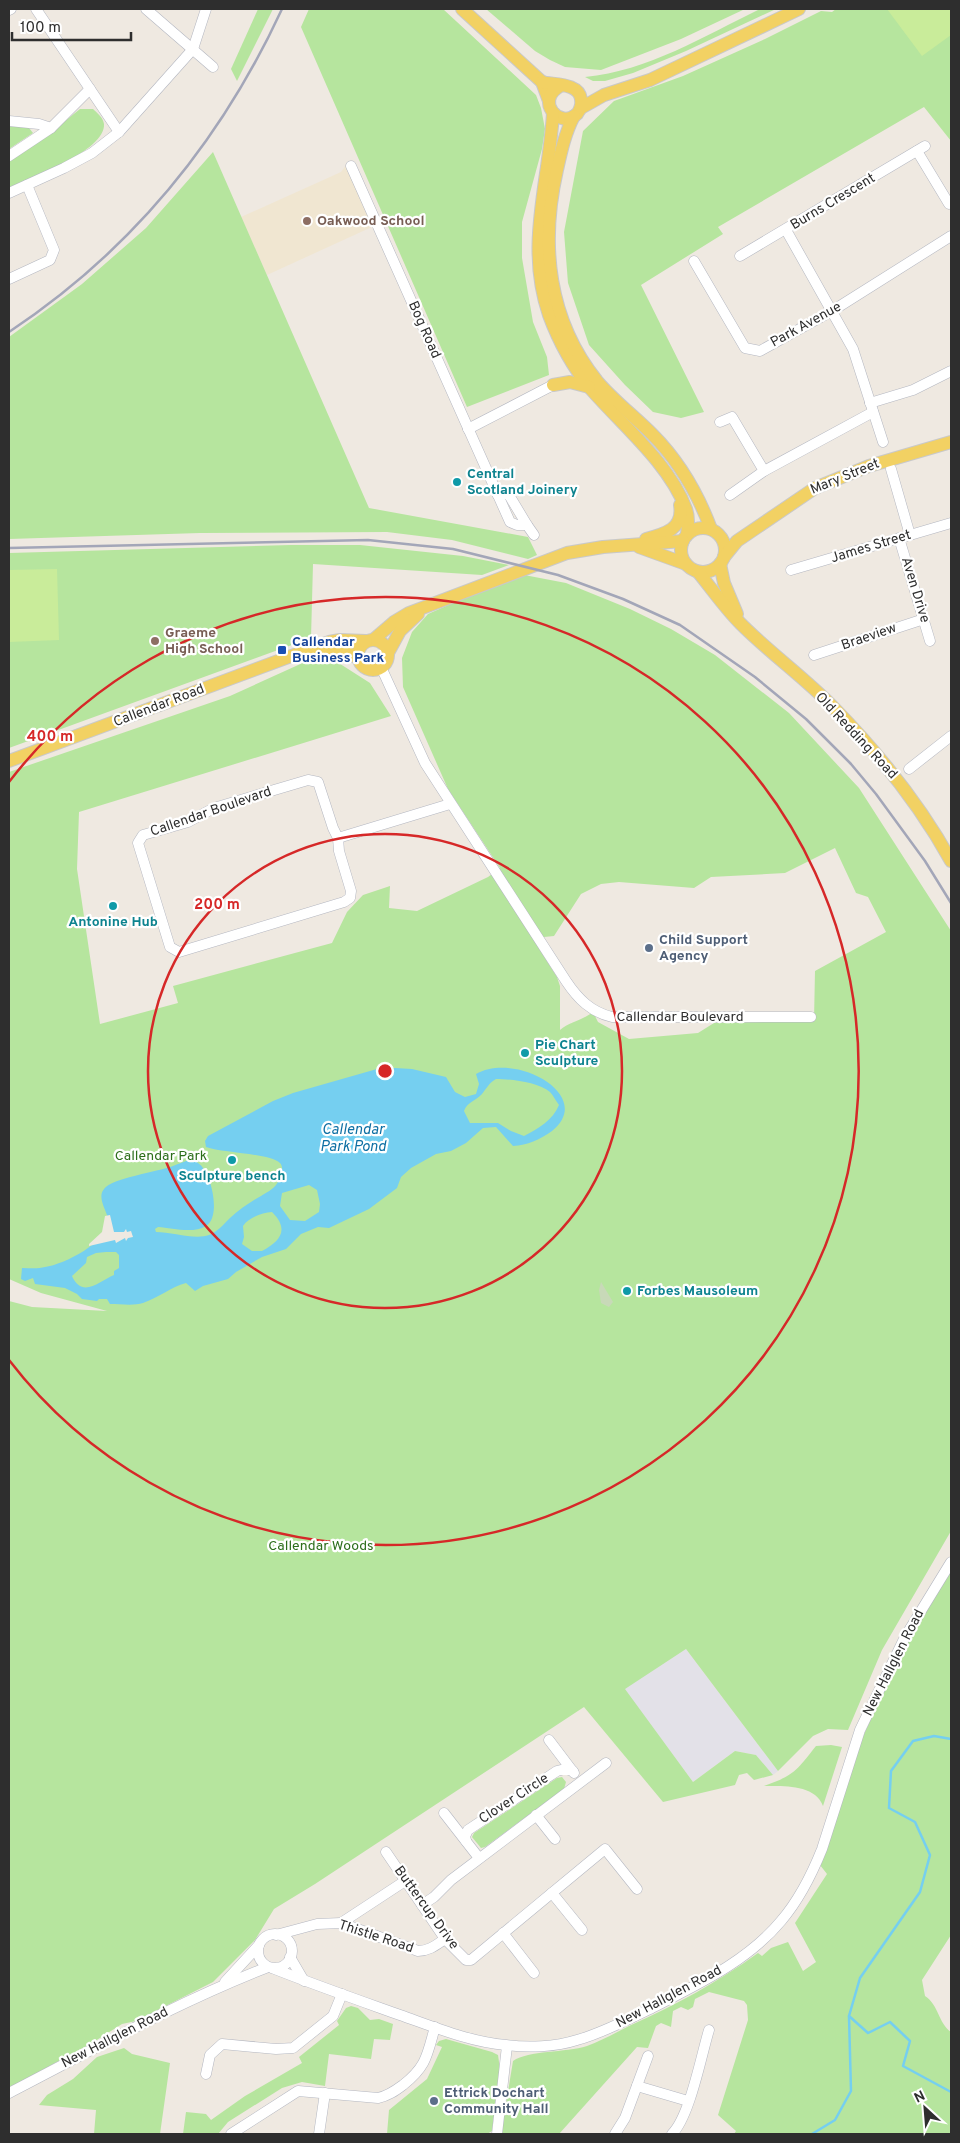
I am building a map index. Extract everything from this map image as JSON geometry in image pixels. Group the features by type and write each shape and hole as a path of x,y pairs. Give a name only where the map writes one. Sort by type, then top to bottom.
{"main road":[{"path":"462,9 542,82 553,113 550,154 539,216 537,239 542,290 550,316 568,358 589,387 669,478 683,508 686,533 681,552 686,564"},
{"path":"553,113 563,118 577,112 604,95 650,80 799,9"},
{"path":"542,82 572,87 580,95 604,95"},
{"path":"549,101 554,90 560,86"},
{"path":"580,95 577,112 569,126 554,184 548,240 552,288 559,313 577,353 598,382 672,456 700,503 714,532 725,546 722,561 710,572 698,572 686,564 626,546"},
{"path":"553,385 563,374 568,358"},
{"path":"553,385 570,382 589,387"},
{"name":"Mary Street","path":"722,561 734,544 748,533 815,488 844,475 889,464 951,442"},
{"path":"626,546 674,529 683,508"},
{"path":"428,606 400,631 388,653 386,661 381,667 369,669 362,665 358,658 360,648 394,622 428,606 562,554 626,546 698,529 714,532"},
{"name":"Mary Street","path":"714,532 726,536 748,533"},
{"name":"Old Redding Road","path":"722,561 729,597 743,625"},
{"name":"Old Redding Road","path":"698,572 725,607 833,708 870,748 923,815 951,861"},
{"name":"Callendar Road","path":"9,761 309,649 340,640 370,640"},
{"path":"370,640 385,645 388,653"},
{"name":"Callendar Road","path":"309,649 338,651 358,658"}],"street":[{"path":"36,9 119,132"},
{"path":"146,9 213,67"},
{"path":"9,193 92,153 119,132 193,50 206,9"},
{"path":"9,156 51,128 90,89"},
{"path":"9,121 39,124 51,128"},
{"name":"Burns Crescent","path":"740,256 921,149 949,204"},
{"name":"Bog Road","path":"350,166 510,522 517,525 527,525 534,535"},
{"path":"9,279 50,260 54,250 27,185"},
{"path":"786,230 853,349 910,535"},
{"name":"Park Avenue","path":"694,261 745,348 760,351 832,311 951,236"},
{"path":"730,495 764,471 872,408 913,390 951,370"},
{"path":"468,430 553,385"},
{"path":"720,422 732,417 764,471"},
{"name":"James Street","path":"792,570 951,523"},
{"name":"Aven Drive","path":"899,538 930,641"},
{"name":"Braeview","path":"814,655 924,619"},
{"name":"Callendar Boulevard","path":"381,667 426,762 450,804 574,993 593,1010 612,1017 811,1017"},
{"name":"Old Redding Road","path":"909,769 951,736"},
{"name":"Callendar Boulevard","path":"308,780 318,782 332,828 338,838 339,851 351,891 350,898 344,902 179,952 170,947 138,844 143,835 188,822 214,808 308,780"},
{"path":"338,838 450,804"},
{"name":"New Hallglen Road","path":"9,2093 223,1984 270,1967 304,1981 435,2027 507,2046 547,2045 576,2041 609,2029 701,1983 733,1964 781,1922 799,1896 816,1864 860,1730 905,1637 951,1562"},
{"path":"549,1740 581,1782"},
{"name":"Clover Circle","path":"422,1905 479,1858 606,1764"},
{"name":"Clover Circle","path":"466,1841 465,1836 468,1830 557,1771 565,1769 573,1771"},
{"path":"444,1813 479,1858"},
{"path":"536,1815 554,1839"},
{"name":"Buttercup Drive","path":"386,1852 445,1939 466,1960 471,1960 604,1850 637,1889"},
{"path":"341,1923 405,1881"},
{"path":"552,1893 582,1930"},
{"name":"Thistle Road","path":"276,1935 317,1924 341,1923 418,1951 433,1948 445,1939"},
{"path":"304,1928 290,1944 290,1956 304,1981"},
{"path":"503,1934 534,1973"},
{"path":"290,1944 284,1938 276,1935 264,1938 259,1944 259,1957 270,1967 282,1966 290,1956"},
{"name":"New Hallglen Road","path":"223,1984 259,1944"},
{"path":"206,2074 210,2055 222,2044 276,2049 293,2048 333,2016 342,1994"},
{"path":"231,2134 298,2091 378,2098 392,2093 418,2074 424,2064 435,2027"},
{"path":"678,2132 709,2030"},
{"path":"497,2134 507,2046"},
{"path":"615,2134 626,2118 648,2056"},
{"path":"637,2086 688,2101"},
{"path":"320,2134 325,2093"}],"shaded area":[{"name":"Oakwood School","path":"347,164 374,226 267,275 241,217 341,172"},
{"path":"686,1649 778,1771 773,1775 756,1755 735,1751 693,1782 624,1689"}],"green space":[{"path":"258,9 273,9 237,81 231,69"},
{"path":"309,9 443,9 536,95 541,108 545,129 542,149 522,222 522,258 533,322 547,357 549,375 467,407 301,27"},
{"path":"486,9 745,9 681,39 601,70 565,67 550,60 535,51"},
{"path":"760,9 776,9 686,51 633,73 605,81 593,81 585,77 631,68 653,60 697,41"},
{"path":"836,9 951,9 951,141 924,107 718,227 723,234 641,285 704,412 681,418 653,412 625,385 589,345 568,283 564,232 583,131 614,101 683,76 821,11 832,12"},
{"path":"887,9 951,9 951,35 922,56"},
{"path":"80,109 93,109 100,115 104,124 101,134 93,144 65,162 9,188 9,162"},
{"path":"9,124 29,128 33,133 9,149"},
{"path":"213,152 369,508 528,537 537,555 528,559 452,540 387,532 200,533 9,539 9,337 82,284 146,228"},
{"name":"Graeme High School","path":"291,545 360,545 463,556 509,565 482,575 313,564 311,638 9,748 9,553"},
{"path":"57,569 59,640 9,642 9,570"},
{"path":"519,574 566,583 630,609 671,629 715,655 789,713 859,788 951,931 951,1531 882,1650 848,1730 828,1729 813,1736 778,1771 686,1649 625,1689 693,1782 735,1751 756,1755 773,1775 754,1780 747,1773 739,1775 735,1785 663,1802 584,1707 274,1909 255,1940 213,1982 136,2021 122,2024 92,2043 9,2088 9,1301 32,1307 107,1311 41,1293 9,1279 9,772 230,696 307,661 334,660 370,683 391,716 79,812 77,869 100,1024 178,1003 173,986 332,943 347,912 363,895 390,886 389,908 417,911 488,877 500,868 448,789 403,687 402,658 412,632 428,614","holes":["835,848 856,893 868,897 886,932 815,971 814,1021 714,1023 698,1033 629,1039 598,1022 593,1012 560,1030 560,986 557,977 538,947 544,937 554,936 581,894 601,884 619,882 694,888 711,877 785,873"]},
{"path":"601,1282 613,1302 609,1307 601,1303 599,1290"},
{"path":"951,1567 951,1935 922,1980 925,1996 933,2004 943,2024 951,2032 951,2134 734,2134 736,2131 718,2115 748,2020 747,2005 744,2001 709,1992 695,1999 693,2007 688,2010 681,2007 673,2011 671,2027 661,2023 656,2026 648,2048 637,2047 559,2134 501,2134 513,2061 520,2057 578,2048 598,2042 695,1993 758,1953 762,1956 771,1948 788,1942 803,1971 816,1962 795,1923 827,1874 820,1865 862,1739 897,1659"},
{"path":"831,1745 842,1747 823,1806 819,1799 806,1790 764,1786 789,1775 816,1746"},
{"path":"562,1777 566,1782 564,1789 485,1847 481,1848 472,1837 474,1833 557,1778"},
{"path":"351,2006 358,2008 370,2020 379,2019 393,2024 390,2040 374,2039 371,2059 329,2054 325,2086 302,2082 282,2088 228,2122 218,2134 183,2134 186,2112 206,2114 211,2120 245,2096 302,2063 299,2057 339,2025 337,2021 346,2008"},
{"path":"446,2039 498,2055 500,2069 492,2131 487,2134 387,2134 389,2110 427,2079 442,2047 436,2045 439,2041"},
{"path":"124,2048 132,2054 170,2063 160,2134 94,2134 96,2110 39,2105 47,2095 73,2079 97,2057"}],"water":[{"name":"Callendar Park Pond","path":"493,1068 511,1068 529,1073 546,1081 558,1092 564,1104 563,1118 552,1131 533,1142 513,1146 496,1127 483,1128 466,1143 451,1151 436,1154 411,1168 401,1177 397,1188 369,1209 329,1228 318,1227 301,1234 286,1249 262,1257 236,1272 228,1279 203,1286 195,1291 186,1283 143,1303 131,1305 110,1304 107,1299 99,1299 97,1301 82,1299 65,1288 35,1284 33,1278 25,1281 21,1279 22,1268 42,1268 54,1265 75,1256 95,1243 107,1227 108,1218 101,1196 104,1189 109,1185 125,1178 166,1168 188,1160 196,1162 207,1175 214,1204 211,1221 206,1226 195,1230 158,1227 155,1229 156,1232 190,1236 209,1235 220,1228 241,1209 275,1186 278,1183 282,1168 280,1163 266,1157 206,1147 205,1141 208,1136 273,1101 293,1093 377,1069 412,1069 446,1077 455,1092 465,1097 476,1094 479,1084 476,1074","holes":["496,1079 524,1082 538,1086 550,1092 559,1105 549,1120 524,1136 498,1123 470,1123 464,1111 465,1108 480,1096 489,1084","309,1185 317,1190 320,1204 319,1212 305,1221 290,1220 280,1206 282,1193","272,1212 281,1224 281,1230 278,1239 274,1243 262,1251 252,1251 242,1244 244,1237 243,1226 260,1214","116,1252 119,1255 119,1268 114,1271 114,1275 97,1284 86,1287 81,1286 76,1283 72,1276 86,1263 87,1257 96,1253"]}],"pier":[{"path":"110,1215 114,1232 124,1232 126,1229 127,1232 131,1231 133,1237 128,1238 126,1241 125,1238 116,1243 115,1240 89,1246 102,1232 105,1216"}],"waterway":[{"path":"951,1739 934,1736 913,1741 891,1771 889,1808 915,1822 930,1855 920,1892 860,1978 849,2016 868,2033 890,2022 910,2041 903,2066 951,2092"},
{"path":"812,2134 835,2120 851,2091 849,2016"}],"railway":[{"path":"9,332 95,266 133,229 168,190 201,148 231,104 258,57 282,9"},
{"path":"9,548 368,540 453,549 558,575 623,599 680,625 755,677 806,719 851,764 876,794 925,861 951,903"}],"place":[{"name":"Oakwood School","path":"307,221"},
{"name":"Central Scotland Joinery","path":"457,482"},
{"name":"Graeme High School","path":"155,641"},
{"name":"Callendar Business Park","path":"282,650"},
{"name":"Antonine Hub","path":"113,906"},
{"name":"Child Support Agency","path":"649,948"},
{"name":"Pie Chart Sculpture","path":"525,1053"},
{"name":"Sculpture bench","path":"232,1160"},
{"name":"Forbes Mausoleum","path":"627,1291"},
{"name":"Ettrick Dochart Community Hall","path":"434,2101"}],"park label":[{"name":"Callendar Park","path":"161,1156"},
{"name":"Callendar Woods","path":"321,1546"}]}
